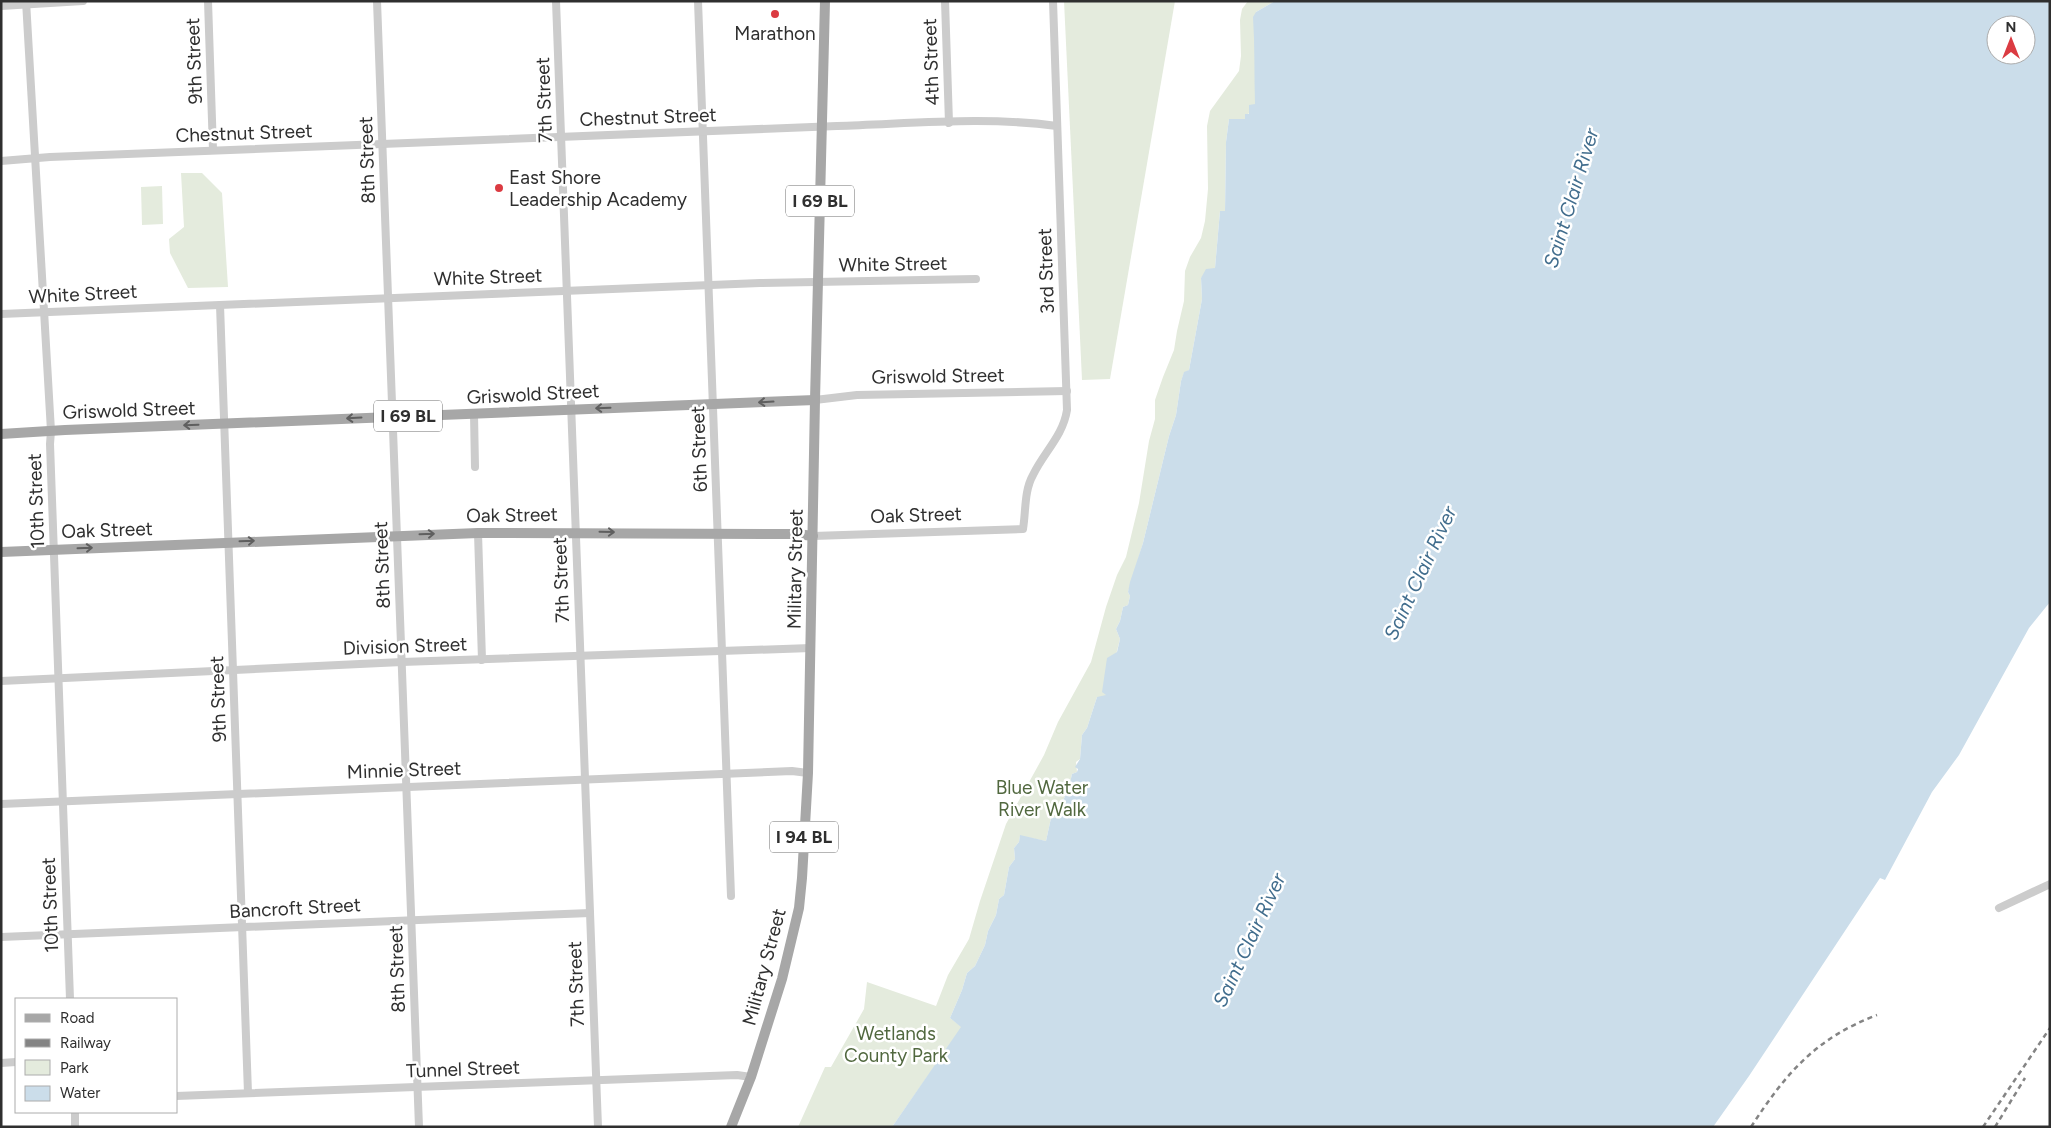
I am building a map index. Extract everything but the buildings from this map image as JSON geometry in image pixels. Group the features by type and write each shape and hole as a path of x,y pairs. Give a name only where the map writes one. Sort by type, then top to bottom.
{"main road":[{"name":"Military Street","path":"731,1127 751,1077 782,979 799,908 802,878 808,773 825,1"},
{"name":"Griswold Street","path":"1,434 393,416 815,400"},
{"name":"Oak Street","path":"1,552 478,533 718,533 813,536"}],"street":[{"path":"1,6 26,2 83,1"},
{"name":"9th Street","path":"208,1 213,150"},
{"name":"8th Street","path":"377,1 419,1127"},
{"name":"7th Street","path":"556,1 598,1127"},
{"name":"6th Street","path":"698,1 710,285 731,896"},
{"name":"4th Street","path":"945,1 949,122"},
{"name":"3rd Street","path":"1023,528 1028,487 1033,474 1065,422 1067,410 1053,1"},
{"name":"10th Street","path":"26,2 51,431 70,998"},
{"name":"Chestnut Street","path":"1,161 213,150 949,122 1030,122 1057,126"},
{"name":"White Street","path":"1,314 43,313 58,310 567,290 818,281 976,279"},
{"name":"9th Street","path":"220,304 248,1093"},
{"name":"Griswold Street","path":"815,400 832,396 1067,391"},
{"path":"474,414 475,467"},
{"name":"Oak Street","path":"813,536 1023,528"},
{"path":"478,533 482,660"},
{"name":"Division Street","path":"1,681 402,662 811,648"},
{"name":"Minnie Street","path":"1,804 792,771 808,773"},
{"path":"1999,908 2050,884"},
{"name":"Bancroft Street","path":"1,937 590,913"},
{"path":"1,1063 15,1062"},
{"name":"Tunnel Street","path":"178,1096 737,1075 751,1077"},
{"path":"74,1113 75,1127"}],"green space":[{"path":"1064,1 1175,1 1110,379 1082,380"},
{"name":"Blue Water River Walk","path":"1248,1 1275,1 1256,12 1255,104 1245,119 1229,119 1226,142 1225,211 1220,211 1215,268 1201,278 1202,299 1189,370 1184,373 1181,381 1176,415 1169,436 1143,543 1128,592 1130,596 1128,605 1123,607 1116,629 1120,639 1106,695 1105,697 1097,697 1087,728 1082,735 1080,759 1076,762 1077,772 1072,774 1058,817 1051,818 1046,841 1020,836 1019,842 1014,848 1015,859 1009,867 1004,895 999,899 996,915 988,931 985,945 975,966 967,973 950,1018 962,1027 892,1127 798,1127 825,1067 831,1067 864,1009 867,982 936,1006 948,975 969,939 1006,824 1044,755 1058,722 1091,662 1106,607 1117,575 1126,557 1139,503 1149,441 1155,419 1155,400 1174,350 1184,301 1185,271 1190,257 1201,238 1205,221 1208,189 1207,126 1210,111 1239,71 1241,56 1240,20 1242,9"},
{"path":"181,173 202,173 222,193 228,287 188,288 170,253 169,239 184,227"},
{"path":"162,186 163,224 142,225 141,187"}],"water":[{"name":"Saint Clair River","path":"1275,1 2050,1 2050,602 2029,628 1959,755 1932,792 1885,880 1880,878 1713,1127 892,1127 961,1027 950,1018 967,973 975,966 985,945 988,931 996,915 999,899 1004,895 1009,867 1015,859 1014,848 1019,842 1020,835 1046,841 1051,818 1058,817 1072,774 1077,772 1078,769 1075,767 1080,759 1082,735 1087,728 1097,697 1106,695 1102,692 1107,658 1117,652 1120,639 1116,629 1123,607 1128,605 1130,582 1143,543 1169,436 1176,415 1181,381 1184,372 1189,370 1202,299 1201,278 1206,269 1215,268 1220,211 1225,211 1226,142 1229,119 1245,119 1245,114 1249,114 1249,105 1255,104 1253,17 1256,12"}],"railway":[{"path":"1751,1127 1777,1090 1804,1059 1836,1035 1877,1015"},
{"path":"1983,1127 2050,1028"},
{"path":"1995,1127 2025,1078"}],"place":[{"name":"Marathon","path":"775,14"},
{"name":"East Shore Leadership Academy","path":"499,188"}],"park label":[{"name":"Wetlands County Park","path":"896,1044"}]}
